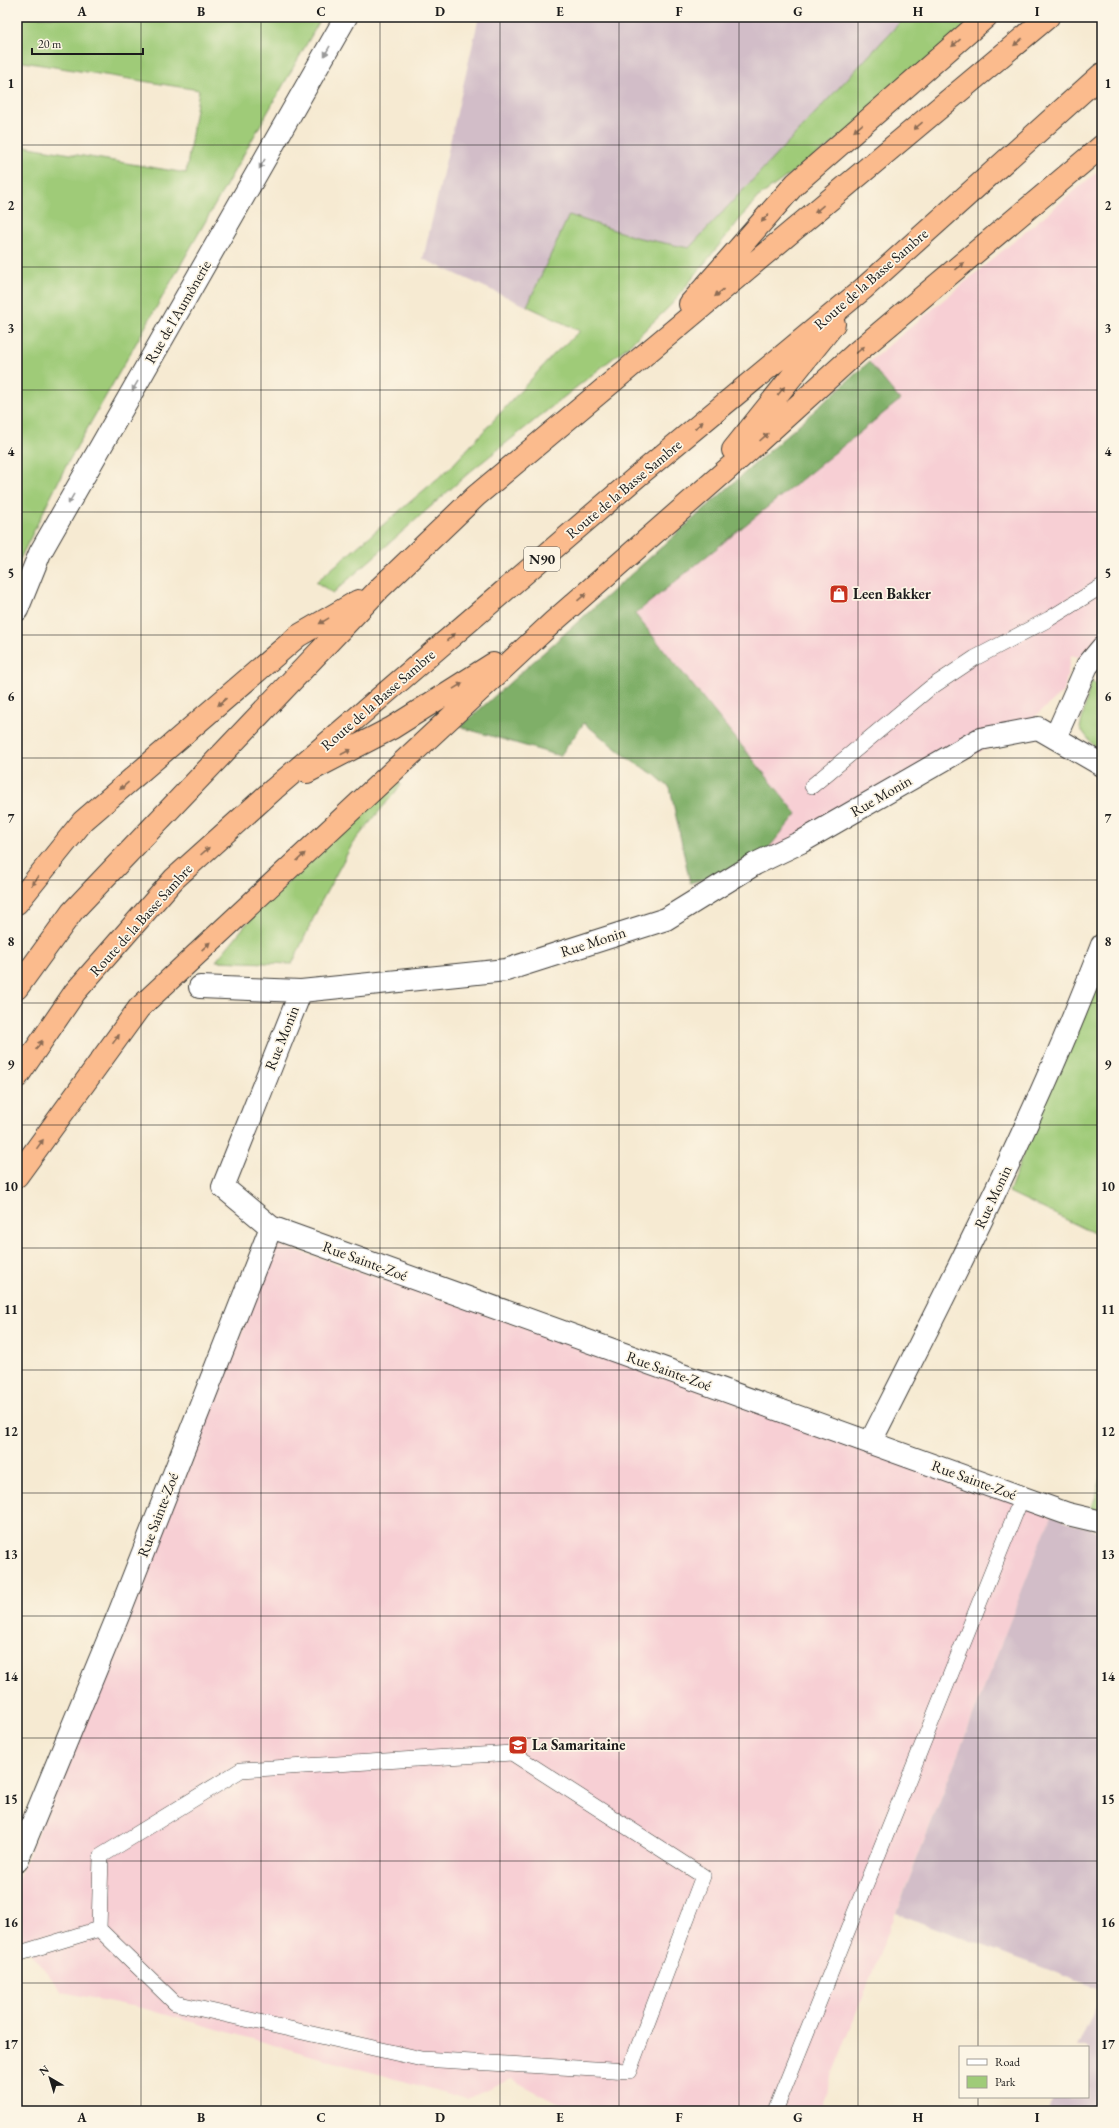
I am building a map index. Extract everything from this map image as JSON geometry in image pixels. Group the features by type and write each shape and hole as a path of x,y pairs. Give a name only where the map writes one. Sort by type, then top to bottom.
{"highway":[{"path":"641,359 796,183 986,17"},
{"path":"17,988 72,912 381,587 476,496 1048,17"},
{"name":"Route de la Basse Sambre","path":"17,1077 75,992 169,885 274,789 639,475 863,289 1102,74"},
{"path":"17,1176 139,1008 537,637 684,508 856,353 1102,146"},
{"path":"684,508 761,416 863,289"},
{"path":"17,904 83,821 298,636 381,587"},
{"path":"274,789 392,728 537,637"}],"street":[{"name":"Rue de l'Aumônerie","path":"17,610 40,553 346,17"},
{"path":"1055,738 1087,666 1102,648"},
{"name":"Rue Monin","path":"271,1228 223,1187 300,991 506,970 666,919 755,864 801,842 980,739 1038,728 1102,765"},
{"name":"Rue Monin","path":"870,1443 989,1206 1082,998 1102,945"},
{"path":"200,987 300,991"},
{"name":"Rue Sainte-Zoé","path":"17,1861 117,1618 271,1228 1068,1514 1102,1522"}],"lane":[{"path":"812,786 930,688 975,658 1049,619 1102,586"},
{"path":"774,2111 1022,1497"},
{"path":"512,1753 703,1876 629,2071 422,2059 175,2003 98,1929 101,1856 241,1770 512,1753"},
{"path":"17,1954 98,1929"}],"shaded area":[{"path":"479,17 912,17 601,340 423,259"},
{"path":"1102,168 1102,663 1071,655 1064,691 1015,734 755,864 797,814 635,614 899,400 869,362"},
{"name":"La Samaritaine","path":"277,1244 897,1452 1051,1516 818,2111 573,2111 511,2079 467,2099 142,2008 62,1992 17,1935 17,1881 132,1609"},
{"path":"1051,1516 1102,1533 1102,1990 896,1913"},
{"path":"1102,1993 1102,2111 1048,2111 1054,2098 1089,2098 1089,2046 1077,2046"}],"green space":[{"path":"17,17 322,17 66,466 17,565 17,145 186,173 199,90 17,61"},
{"path":"905,17 980,17 882,108 757,198 671,305 627,347 471,471 333,593 316,582 451,467 554,354 580,331 527,306 569,215 635,237 689,248"},
{"path":"869,362 900,400 635,614 797,814 755,864 690,883 670,788 655,775 630,760 584,723 560,756 460,727"},
{"path":"1091,681 1102,688 1102,757 1080,728"},
{"path":"396,779 401,785 353,843 321,902 292,964 216,961 258,910"},
{"path":"1102,946 1102,1237 1009,1192"},
{"path":"1102,1476 1102,1521 1087,1518"}],"place":[{"name":"Leen Bakker","path":"839,594"},
{"name":"La Samaritaine","path":"518,1745"}]}
